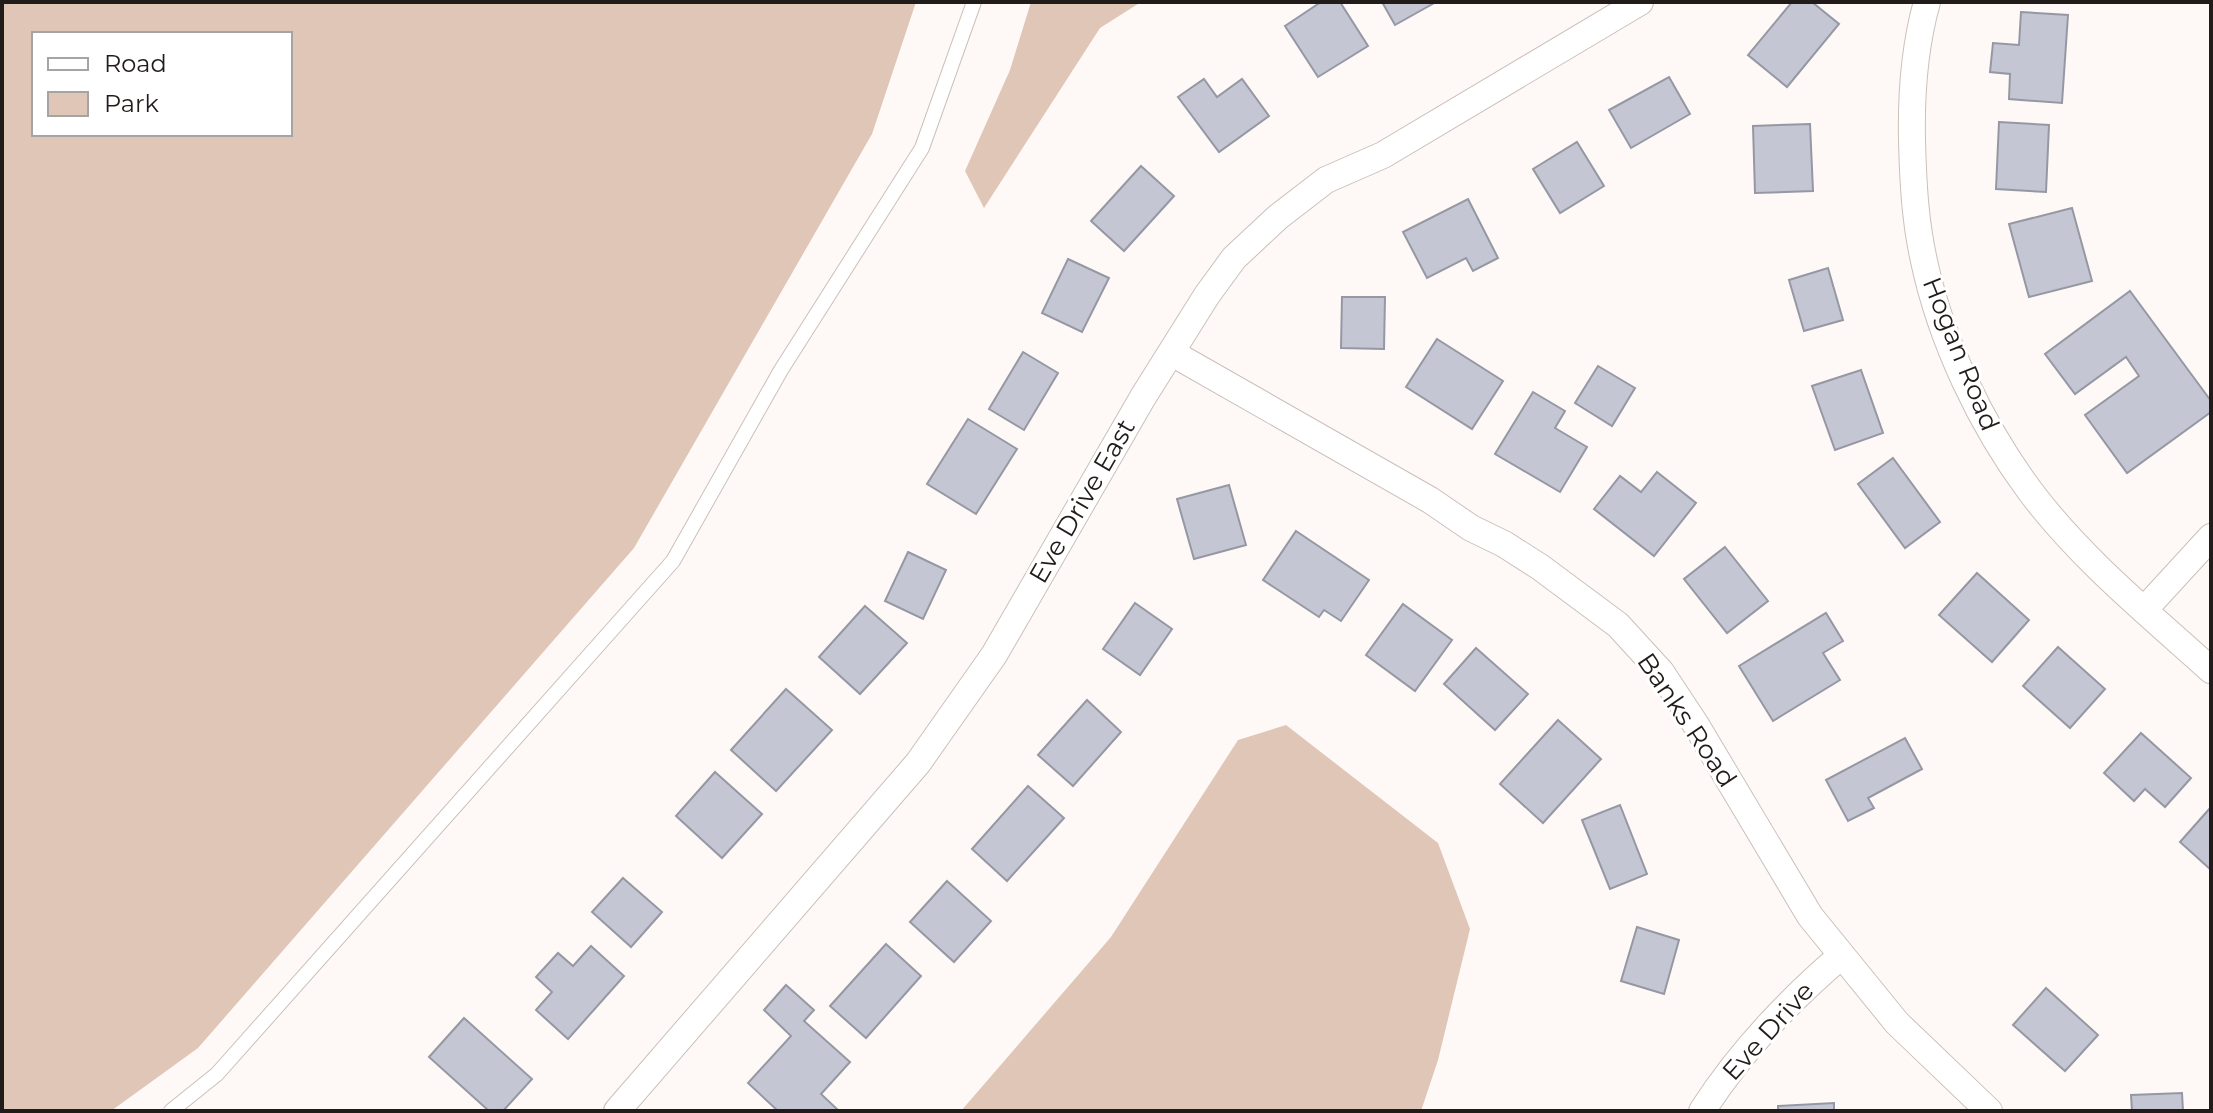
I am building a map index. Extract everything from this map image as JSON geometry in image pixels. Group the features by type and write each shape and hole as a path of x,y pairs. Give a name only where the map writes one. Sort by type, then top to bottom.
{"street":[{"name":"Eve Drive East","path":"617,1111 918,763 994,655 1143,397 1234,258 1278,217 1326,180 1383,155 1640,2"},
{"name":"Hogan Road","path":"1927,2 1911,86 1914,196 1924,262 1946,332 1989,432 2031,492 2074,543 2211,670"},
{"name":"Banks Road","path":"1172,353 1430,500 1471,528 1504,544 1618,625 1661,672 1810,916 1897,1023 1989,1111"},
{"path":"2144,610 2211,537"},
{"name":"Eve Drive","path":"1702,1111 1748,1046 1841,956"}],"lane":[{"path":"171,1111 217,1074 673,561 781,370 922,148 974,2"}],"green space":[{"path":"2,2 916,2 872,134 634,548 198,1048 111,1111 2,1111"},
{"path":"1031,2 1141,2 1100,28 984,208 965,171 1010,70"},
{"path":"1286,725 1438,843 1470,929 1438,1060 1421,1111 961,1111 1111,937 1238,740"}],"building":[{"path":"1321,2 1340,2 1368,46 1318,77 1285,26"},
{"path":"1382,2 1436,2 1395,25"},
{"path":"1792,2 1812,2 1839,24 1787,87 1748,55"},
{"path":"2021,12 2068,15 2062,103 2009,99 2010,74 1990,72 1993,43 2019,45"},
{"path":"1669,77 1690,114 1631,148 1609,110"},
{"path":"1204,79 1217,97 1242,79 1269,116 1219,152 1178,97"},
{"path":"1999,122 2049,125 2046,192 1996,189"},
{"path":"1810,124 1813,191 1755,193 1753,126"},
{"path":"1577,142 1604,186 1560,213 1533,169"},
{"path":"1141,166 1174,196 1124,251 1091,221"},
{"path":"1468,199 1498,258 1473,271 1466,258 1427,278 1403,232"},
{"path":"2072,208 2092,281 2029,297 2009,224"},
{"path":"1068,259 1109,278 1082,332 1042,313"},
{"path":"1828,268 1843,320 1804,331 1789,280"},
{"path":"2130,291 2211,401 2211,412 2127,473 2085,415 2139,376 2126,357 2075,394 2045,354"},
{"path":"1342,297 1385,297 1384,349 1341,348"},
{"path":"1437,339 1503,381 1472,429 1406,387"},
{"path":"1023,352 1058,373 1024,430 989,409"},
{"path":"1598,366 1635,388 1612,426 1575,403"},
{"path":"1861,370 1883,433 1835,450 1812,386"},
{"path":"1533,392 1565,411 1555,428 1587,447 1560,492 1495,454"},
{"path":"968,419 1017,449 976,514 927,484"},
{"path":"1893,458 1940,522 1905,548 1858,484"},
{"path":"1657,472 1696,503 1654,556 1594,509 1620,476 1641,492"},
{"path":"1229,485 1246,545 1194,559 1177,499"},
{"path":"1296,531 1369,580 1341,621 1324,610 1319,617 1263,580"},
{"path":"1725,547 1768,601 1727,633 1684,579"},
{"path":"908,552 946,570 923,619 885,601"},
{"path":"1977,573 2029,620 1992,662 1939,615"},
{"path":"1135,603 1172,629 1140,675 1103,649"},
{"path":"1403,604 1452,640 1415,691 1366,655"},
{"path":"865,606 907,643 860,694 819,657"},
{"path":"1826,613 1843,641 1823,653 1840,680 1773,721 1739,666"},
{"path":"2058,647 2105,689 2070,728 2023,686"},
{"path":"1476,648 1528,694 1495,730 1444,684"},
{"path":"786,689 832,730 776,791 731,750"},
{"path":"1087,700 1121,732 1073,786 1038,755"},
{"path":"1558,720 1601,759 1543,823 1500,784"},
{"path":"2141,733 2191,778 2165,807 2145,789 2134,801 2104,773"},
{"path":"1905,738 1922,769 1868,798 1874,808 1848,821 1826,780"},
{"path":"715,772 762,814 722,858 676,816"},
{"path":"1028,786 1064,818 1007,881 972,849"},
{"path":"1620,805 1647,874 1610,889 1582,820"},
{"path":"2211,807 2211,870 2180,842"},
{"path":"623,878 662,912 631,947 592,912"},
{"path":"947,881 991,921 954,962 910,922"},
{"path":"1637,927 1679,940 1664,994 1621,981"},
{"path":"886,944 921,976 866,1038 830,1006"},
{"path":"591,946 624,976 568,1039 536,1010 552,992 536,977 558,953 573,966"},
{"path":"786,985 814,1010 804,1021 850,1062 821,1094 839,1111 778,1111 748,1083 791,1036 764,1010"},
{"path":"2046,988 2098,1035 2065,1071 2013,1025"},
{"path":"464,1018 532,1079 503,1111 489,1111 429,1057"},
{"path":"2182,1093 2183,1111 2132,1111 2131,1095"},
{"path":"1834,1103 1834,1111 1778,1111 1778,1106"}]}
